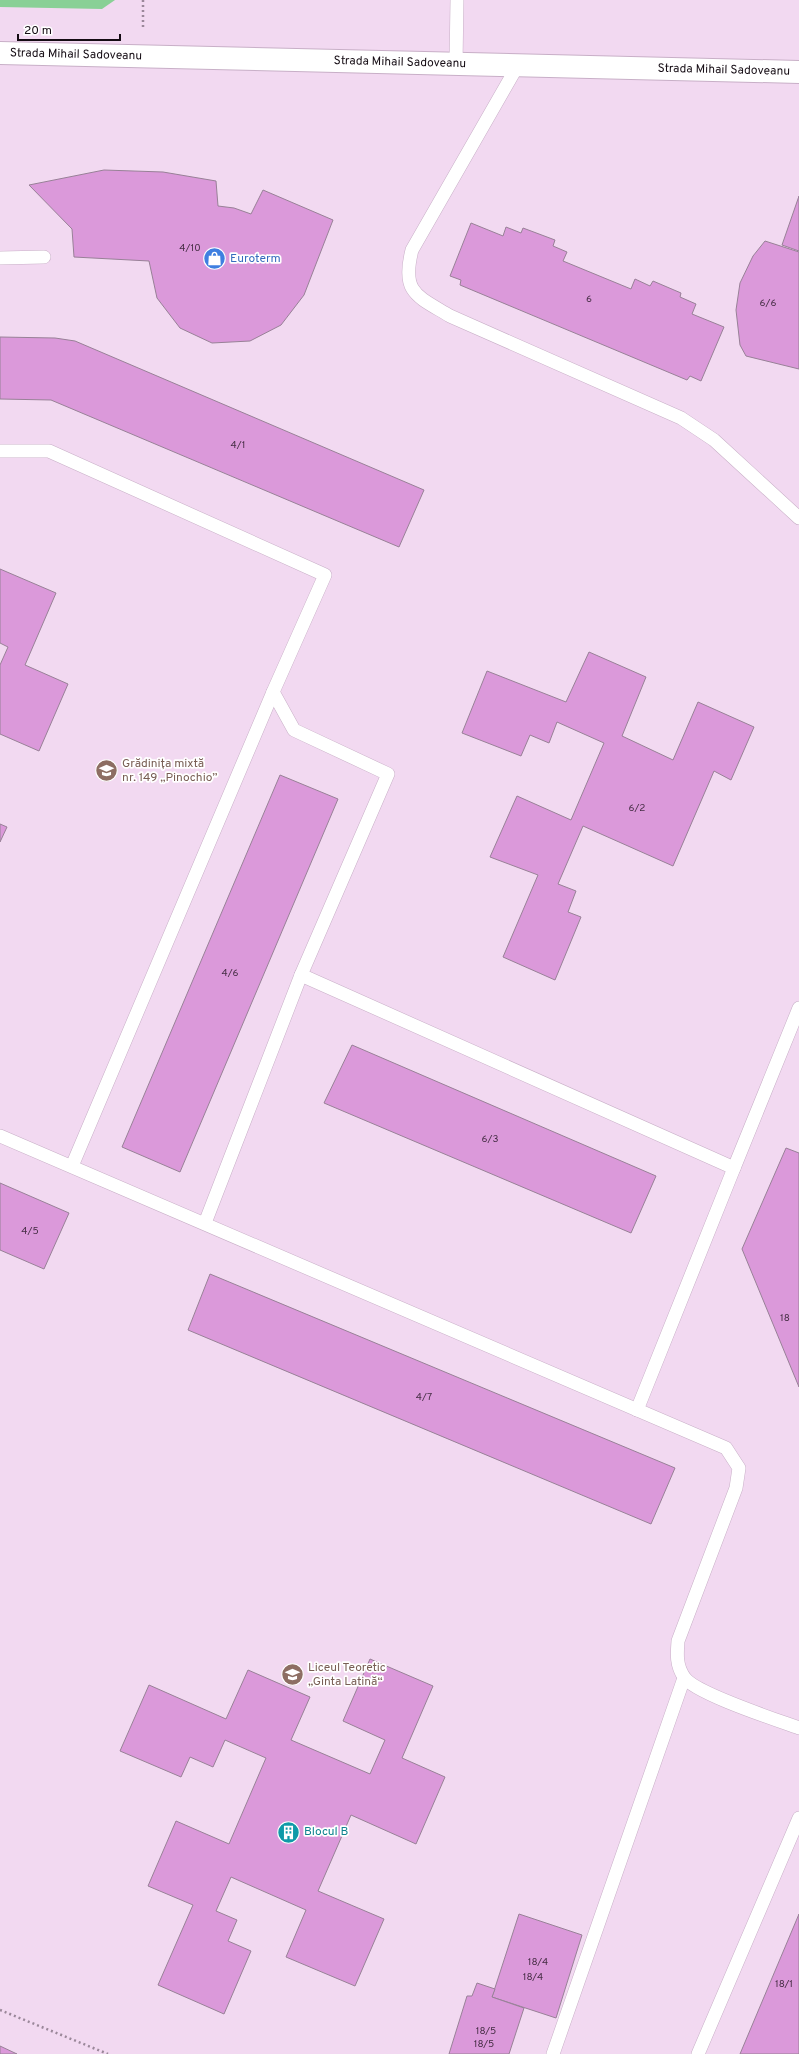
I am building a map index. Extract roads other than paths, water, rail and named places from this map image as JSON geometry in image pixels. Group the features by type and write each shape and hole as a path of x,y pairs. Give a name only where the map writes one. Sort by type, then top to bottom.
{"main road":[{"name":"Strada Mihail Sadoveanu","path":"0,53 799,72"}],"lane":[{"path":"456,64 457,0"},
{"path":"518,65 412,250 407,269 409,282 418,296 450,316 681,418 714,440 799,518"},
{"path":"0,258 44,257"},
{"path":"0,450 49,451 325,575 273,692 72,1166"},
{"path":"205,1224 301,975 388,774 294,730 273,692"},
{"path":"301,975 734,1168"},
{"path":"637,1410 799,1008"},
{"path":"0,1136 726,1448 739,1468 736,1488 678,1641 676,1659 684,1678 703,1691 799,1728"},
{"path":"553,2054 684,1678"},
{"path":"698,2054 799,1818"}],"place":[{"name":"Euroterm","path":"215,259"},
{"name":"Grădinița mixtă nr. 149 „Pinochio”","path":"106,771"},
{"name":"Liceul Teoretic „Ginta Latină“","path":"293,1675"},
{"name":"Blocul B","path":"289,1832"}]}
